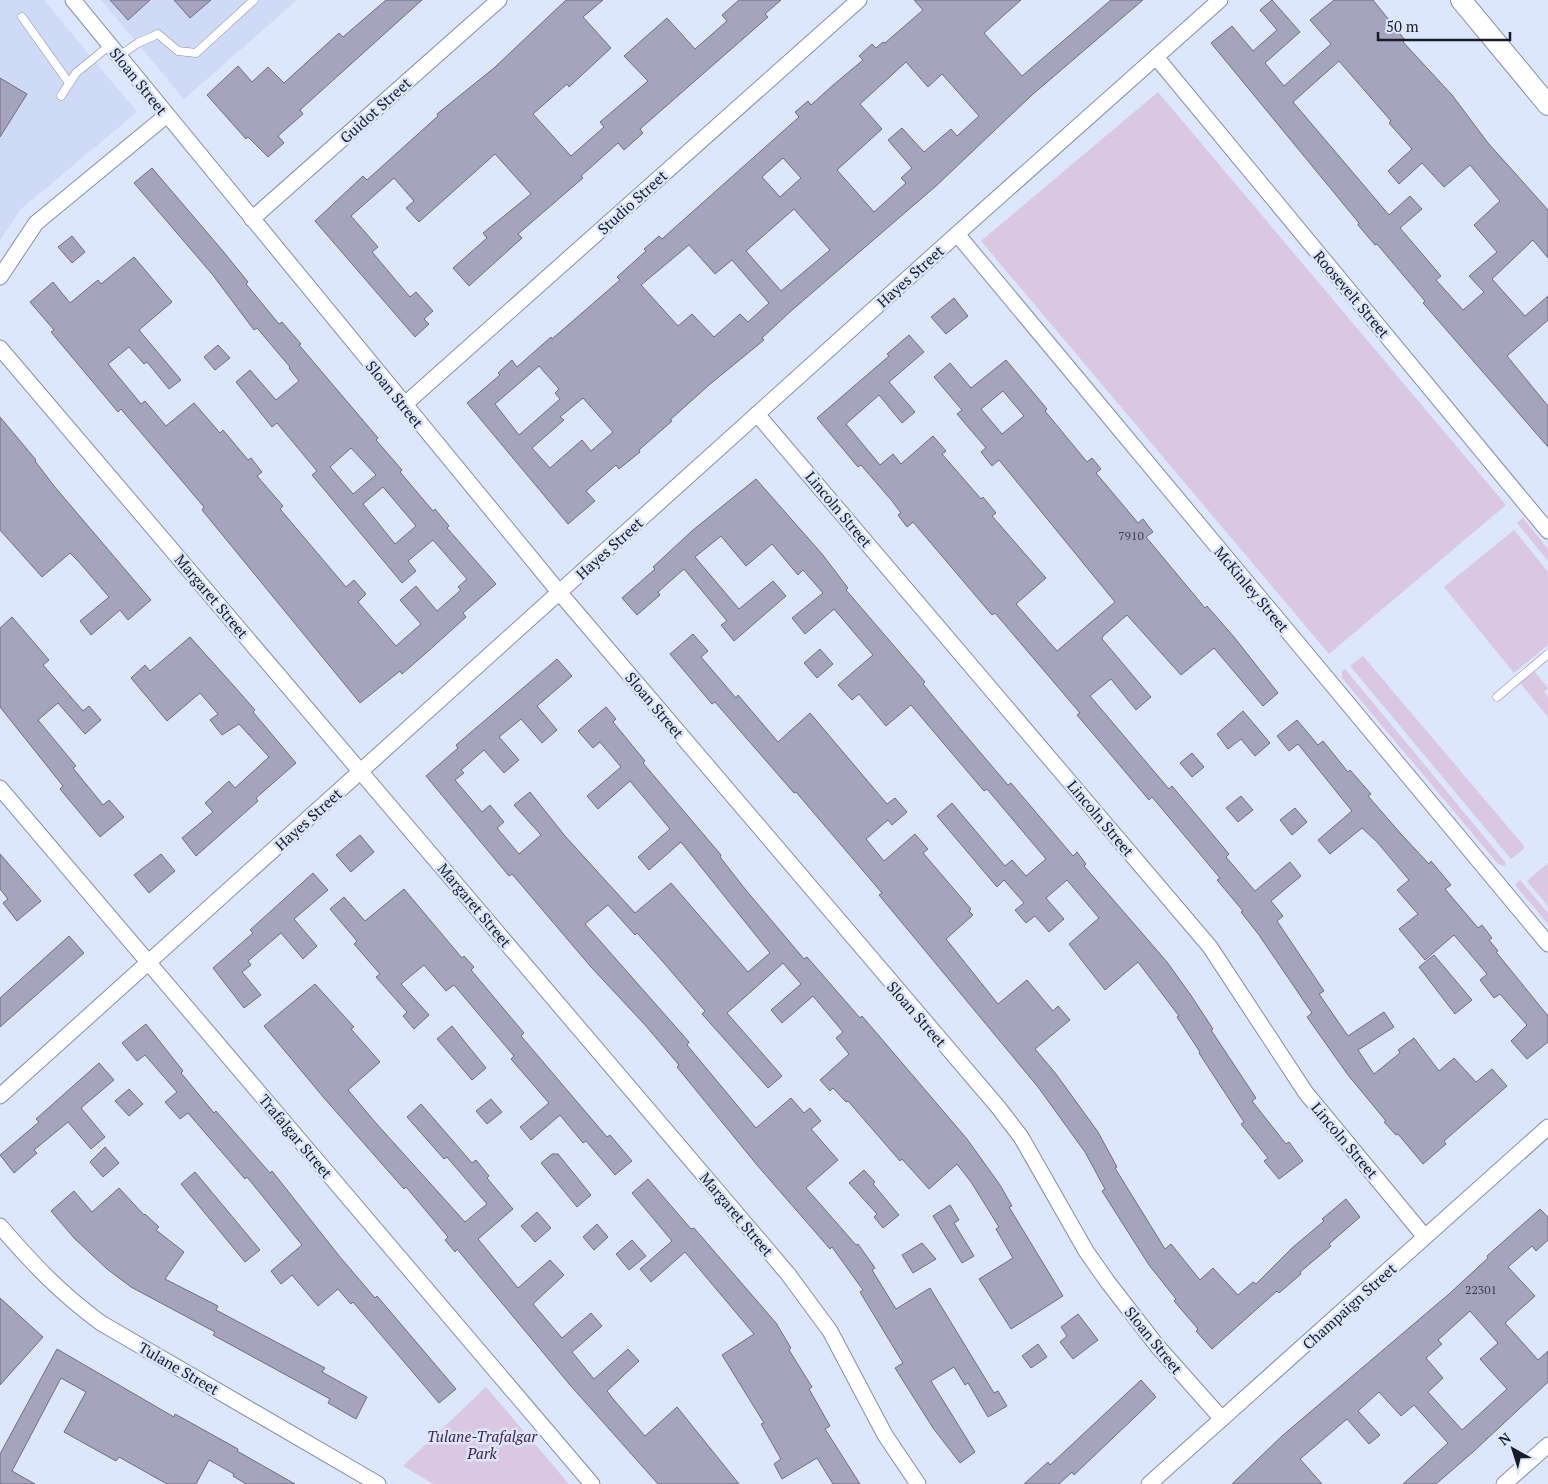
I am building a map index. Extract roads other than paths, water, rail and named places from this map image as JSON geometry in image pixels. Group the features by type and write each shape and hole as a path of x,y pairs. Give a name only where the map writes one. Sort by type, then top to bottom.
{"street":[{"name":"Sloan Street","path":"73,0 559,592 998,1107 1025,1144 1086,1251 1158,1347 1222,1419"},
{"name":"Guidot Street","path":"252,219 499,0"},
{"name":"Studio Street","path":"404,405 859,0"},
{"name":"Hayes Street","path":"0,1096 957,234 1220,0"},
{"path":"1461,0 1548,105"},
{"name":"Roosevelt Street","path":"1156,57 1548,531"},
{"path":"0,277 36,223 167,115"},
{"name":"McKinley Street","path":"957,234 1548,944"},
{"name":"Margaret Street","path":"0,348 788,1274 830,1331 885,1435 918,1484"},
{"name":"Lincoln Street","path":"757,414 1210,947 1306,1093 1426,1237"},
{"name":"Trafalgar Street","path":"0,788 592,1484"},
{"name":"Champaign Street","path":"1149,1484 1548,1128"},
{"name":"Tulane Street","path":"0,1226 42,1274 67,1298 102,1323 378,1484"},
{"path":"1504,1484 1548,1444"}],"lane":[{"path":"61,96 76,73 114,51 158,34 178,51 196,53 254,0"},
{"path":"22,17 69,83"},
{"path":"1497,697 1548,654"}],"park label":[{"name":"Tulane-Trafalgar Park","path":"482,1444"}]}
